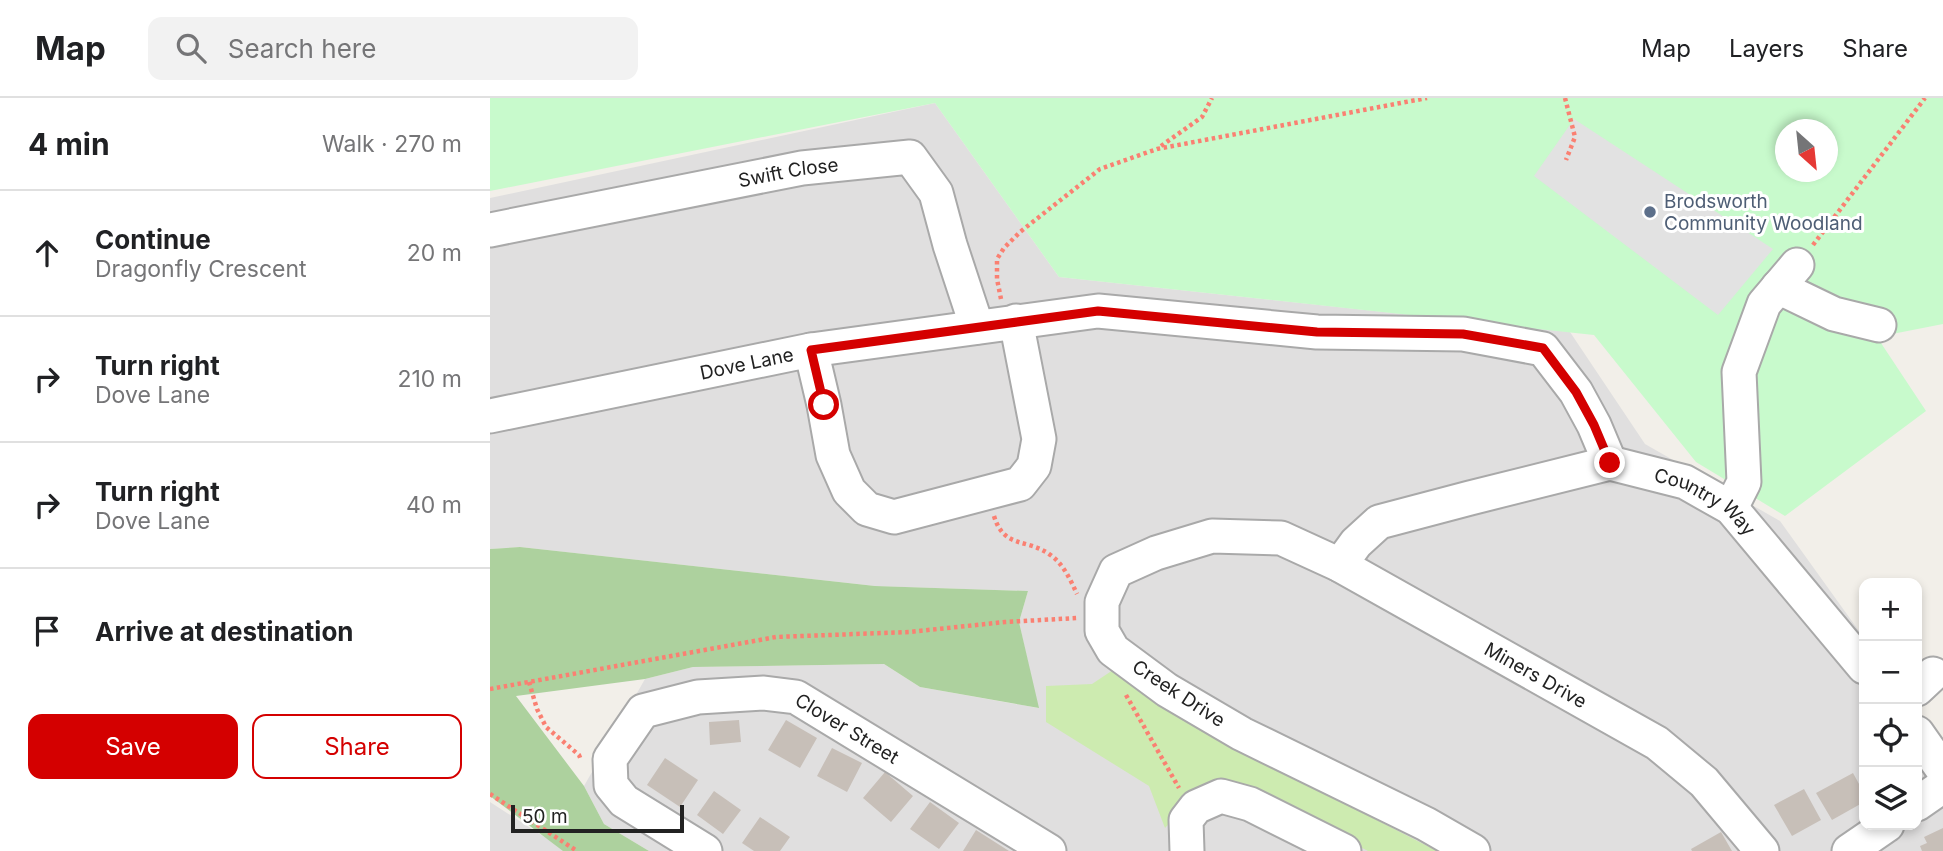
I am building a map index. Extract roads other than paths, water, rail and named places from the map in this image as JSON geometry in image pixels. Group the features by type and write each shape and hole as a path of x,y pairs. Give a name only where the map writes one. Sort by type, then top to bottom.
{"street":[{"name":"Swift Close","path":"490,230 802,168 910,157 936,193 950,244 999,324"},
{"path":"1731,508 1744,482 1739,372 1764,304 1787,276 1833,314 1879,325"},
{"name":"Dove Lane","path":"490,416 811,350 1098,311 1317,332 1463,334 1543,348 1576,392 1610,463"},
{"path":"811,350 833,455 849,491 867,509 894,517 1020,484 1034,466 1039,439 999,324"},
{"name":"Country Way","path":"1340,565 1356,543 1379,522 1610,463 1685,482 1731,508 1859,661"},
{"name":"Creek Drive","path":"1281,538 1212,536 1156,553 1116,571 1102,602 1102,631 1113,650 1167,690 1242,734 1426,824 1473,851"},
{"name":"Miners Drive","path":"1281,538 1340,565 1657,743 1704,782 1762,851"},
{"name":"Clover Street","path":"705,851 624,801 611,785 610,759 643,711 698,697 764,693 796,697 1049,851"},
{"path":"1922,740 1943,770"},
{"path":"1922,801 1943,786"},
{"path":"1187,851 1186,820 1196,807 1221,796 1250,804 1344,851"},
{"path":"1849,851 1880,830"}],"place":[{"name":"Brodsworth Community Woodland","path":"1650,212"}]}
